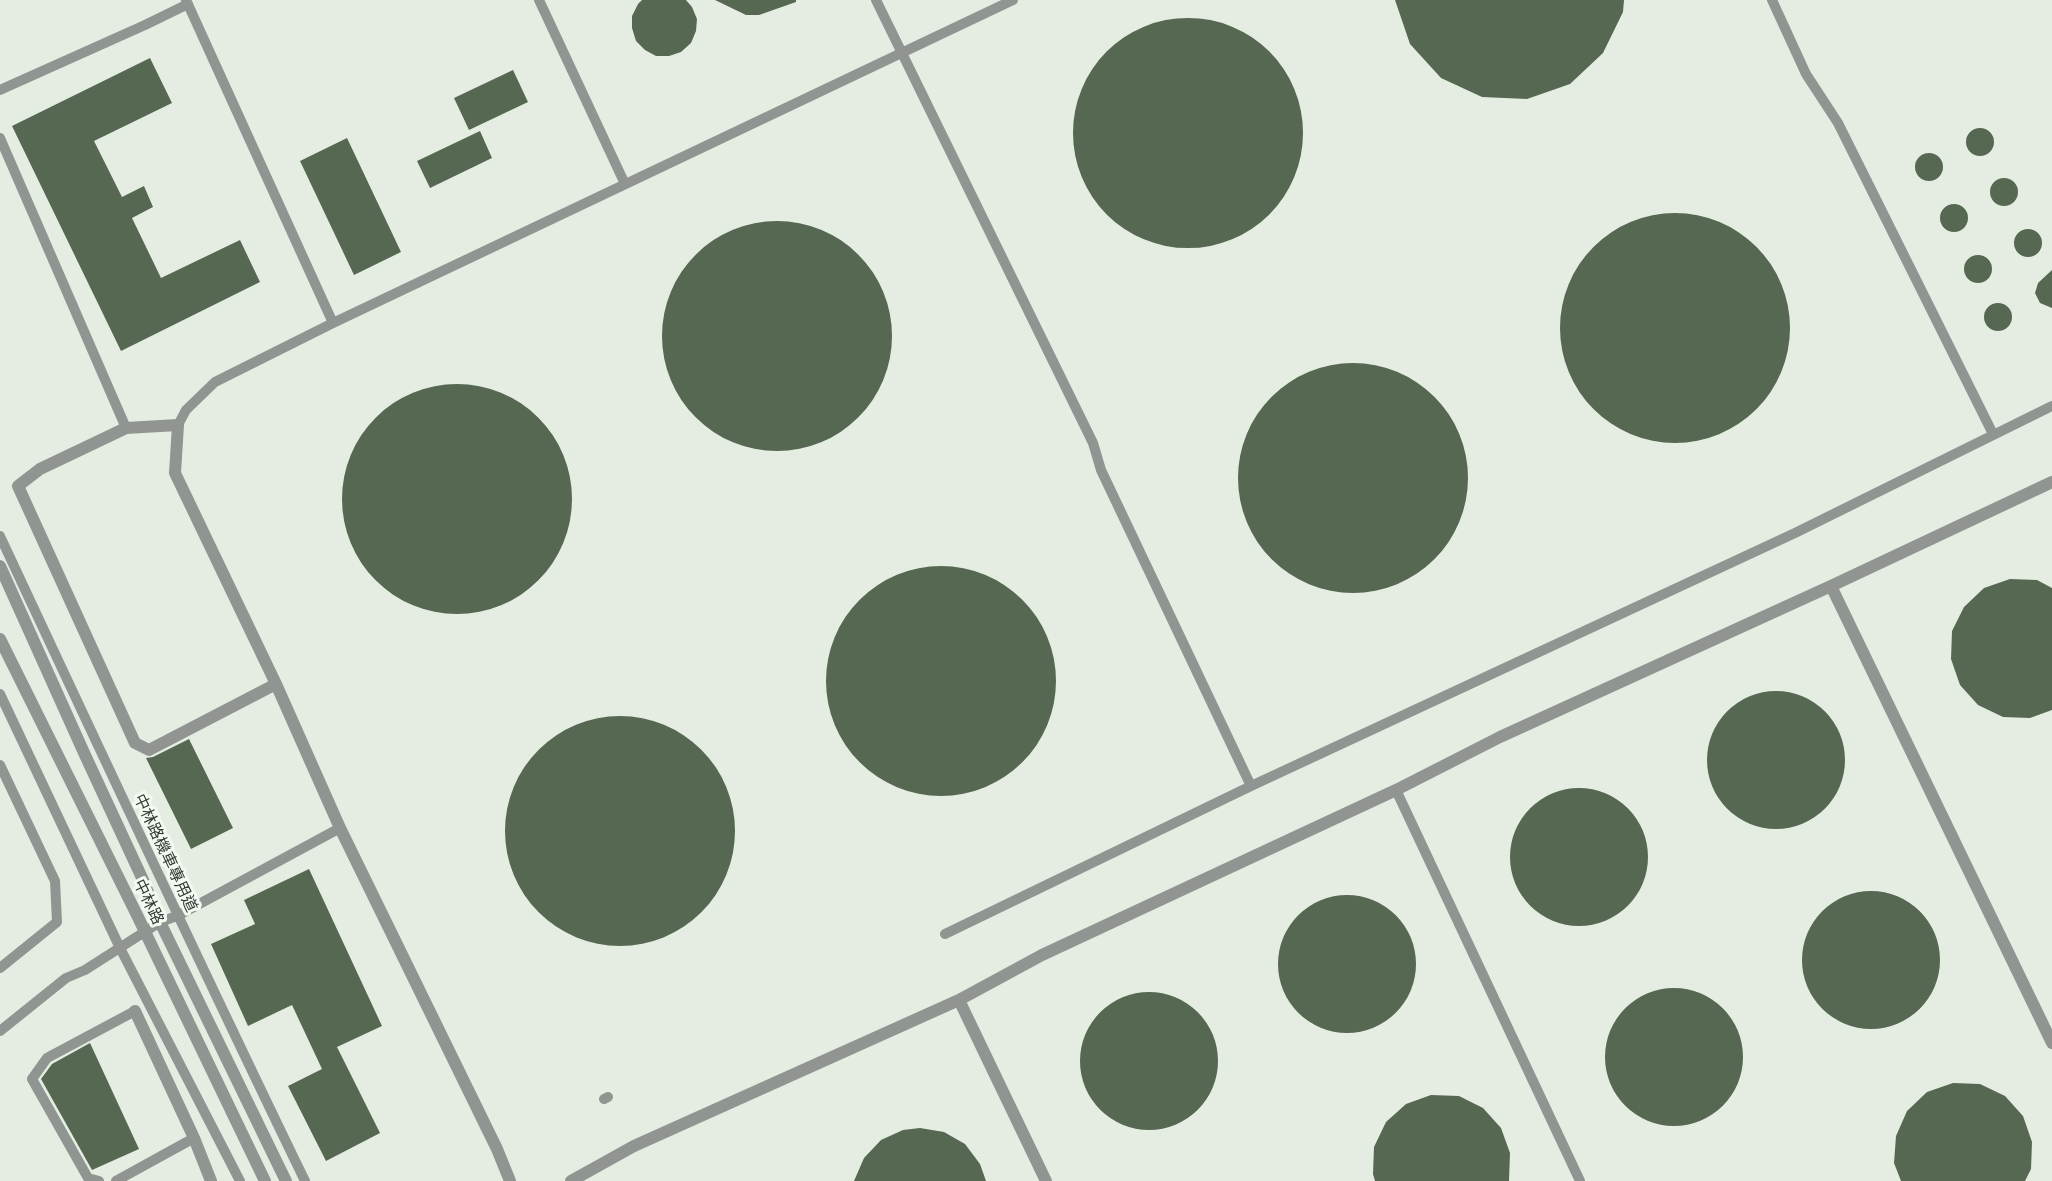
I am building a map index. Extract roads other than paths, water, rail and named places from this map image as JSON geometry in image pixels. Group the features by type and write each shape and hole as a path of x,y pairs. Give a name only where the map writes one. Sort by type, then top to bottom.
{"street":[{"path":"276,684 149,750 135,743 18,486 40,469 126,428 178,425 175,473 276,684 340,828 497,1149 510,1181"},
{"path":"571,1181 634,1146 959,999 1042,955 1396,790 1500,737 2052,482"},
{"path":"0,566 143,879 160,922 286,1181"},
{"path":"1831,586 2052,1042"},
{"name":"中林路","path":"0,639 265,1181"},
{"path":"959,999 1046,1181"},
{"path":"135,1011 194,1138 211,1181"}],"lane":[{"path":"538,0 624,184"},
{"path":"876,0 1093,443 1101,470 1251,786"},
{"path":"178,425 186,410 215,382 333,323 1013,0"},
{"path":"1772,0 1806,74 1838,123 1993,434"},
{"path":"0,90 145,26 187,2 333,323"},
{"path":"0,138 126,428"},
{"path":"945,934 1251,786 1795,533 2052,406"},
{"name":"中林路機車專用道","path":"0,536 177,916 304,1181"},
{"path":"0,694 120,948 240,1181"},
{"path":"0,765 55,881 57,922 0,968"},
{"path":"1396,790 1580,1181"},
{"path":"0,1031 66,978 85,970 160,922 177,916 340,828"},
{"path":"99,1181 87,1178 32,1079 47,1058 135,1011"},
{"path":"116,1181 194,1138"}]}
